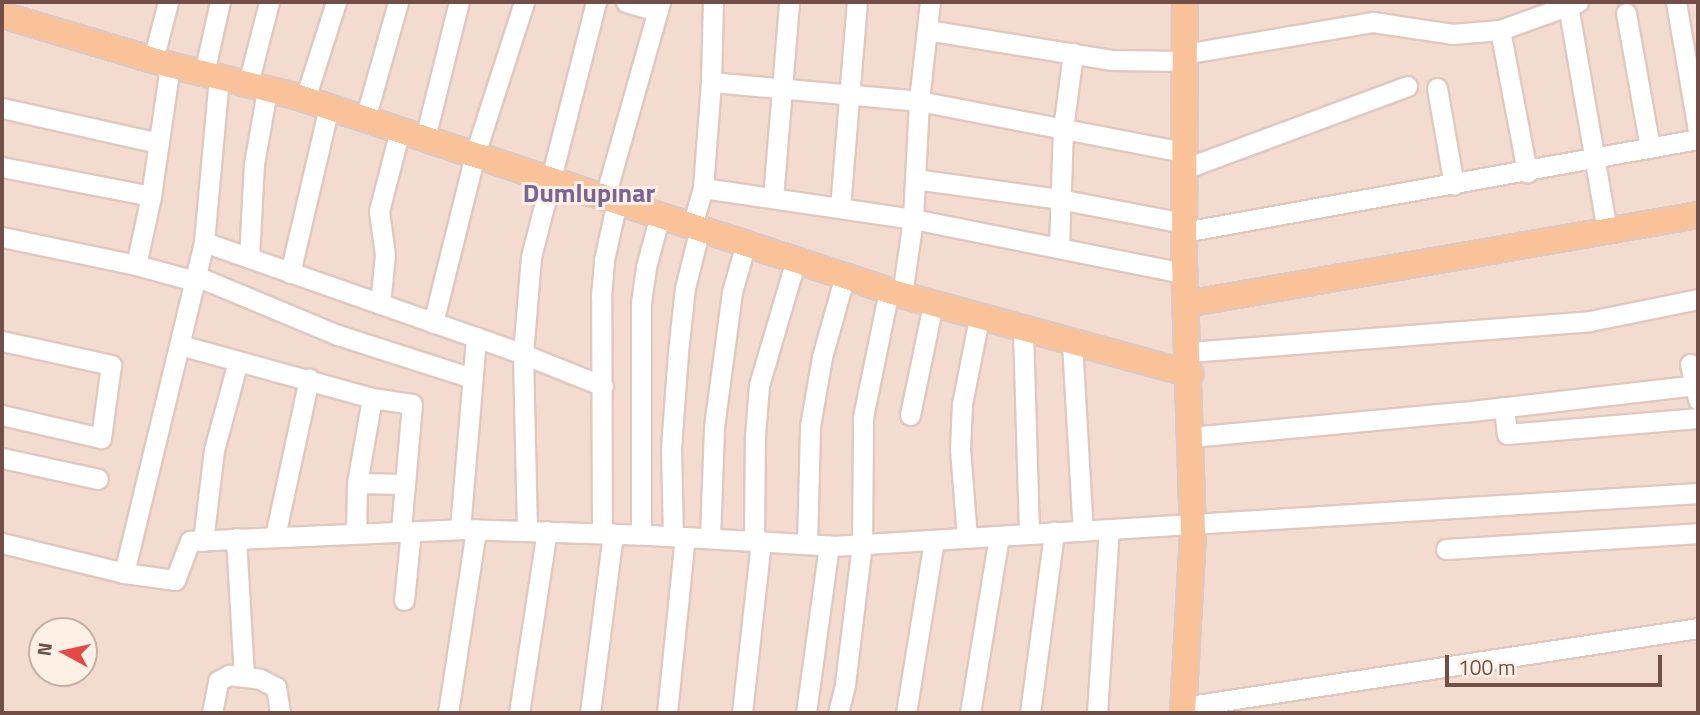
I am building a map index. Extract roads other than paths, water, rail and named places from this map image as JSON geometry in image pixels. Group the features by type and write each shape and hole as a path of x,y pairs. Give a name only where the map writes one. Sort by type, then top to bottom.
{"main road":[{"path":"1180,3 1184,58 1184,273 1193,524 1183,710"},
{"path":"2,15 162,62 305,99 979,318 1072,343 1189,363"},
{"path":"1186,304 1698,215"}],"street":[{"path":"136,265 159,143 162,62 168,2"},
{"path":"124,573 204,242 211,75 220,2"},
{"path":"249,258 257,87 269,2"},
{"path":"305,99 336,2"},
{"path":"365,119 398,2"},
{"path":"425,138 459,2"},
{"path":"433,323 475,154 524,2"},
{"path":"519,713 537,531 523,354 531,257 548,179 596,2"},
{"path":"590,713 608,533 600,433 603,386 601,296 604,260 611,199 659,6 626,2"},
{"path":"667,713 679,536 671,448 685,288 703,188 711,82 713,2"},
{"path":"773,198 789,2"},
{"path":"840,208 857,2"},
{"path":"838,713 845,684 862,544 863,417 913,219 919,101 930,2"},
{"path":"1676,2 1698,131"},
{"path":"927,30 1113,60 1184,58 1373,22 1452,34 1500,30 1573,3 1607,230"},
{"path":"1626,13 1650,148"},
{"path":"1500,30 1527,172"},
{"path":"1059,248 1063,129 1073,53"},
{"path":"711,82 919,101 1063,129 1184,161 1407,86"},
{"path":"1437,88 1454,185"},
{"path":"290,273 329,107"},
{"path":"2,108 159,143"},
{"path":"380,304 385,255 379,211 400,130"},
{"path":"915,178 1059,199 1184,228 1454,185 1698,139"},
{"path":"2,167 151,196"},
{"path":"703,188 913,219 1184,273"},
{"path":"641,534 641,303 646,267 660,215"},
{"path":"2,237 195,279 338,335 472,378"},
{"path":"204,242 476,337 603,386"},
{"path":"710,538 714,427 732,292 746,243"},
{"path":"742,713 758,541 755,436 759,385 796,259"},
{"path":"807,544 810,426 822,357 845,275"},
{"path":"1189,363 1590,321 1698,299"},
{"path":"910,415 933,304"},
{"path":"967,538 960,449 962,404 979,318"},
{"path":"1023,330 1028,534"},
{"path":"448,713 468,529 472,378 476,337"},
{"path":"2,341 111,365 101,438 2,415"},
{"path":"1072,343 1083,531"},
{"path":"180,345 372,398 412,404 405,484 404,600"},
{"path":"203,541 214,450 238,361"},
{"path":"1191,436 1696,392 1690,364"},
{"path":"275,536 309,379"},
{"path":"356,533 357,483 372,398"},
{"path":"1504,407 1507,434 1698,418"},
{"path":"2,458 98,479"},
{"path":"357,483 405,484"},
{"path":"2,542 124,573 175,580 190,541 236,538 468,529 641,534 829,545 862,544 1698,493"},
{"path":"1097,713 1108,529"},
{"path":"1030,713 1055,533"},
{"path":"1446,549 1698,533"},
{"path":"970,713 999,536"},
{"path":"236,538 244,676"},
{"path":"906,713 934,540"},
{"path":"806,713 829,545"},
{"path":"1183,710 1698,628"},
{"path":"212,713 218,681 229,675 244,676 276,687 280,713"}],"district":[{"name":"Dumlupınar","path":"589,193"}]}
